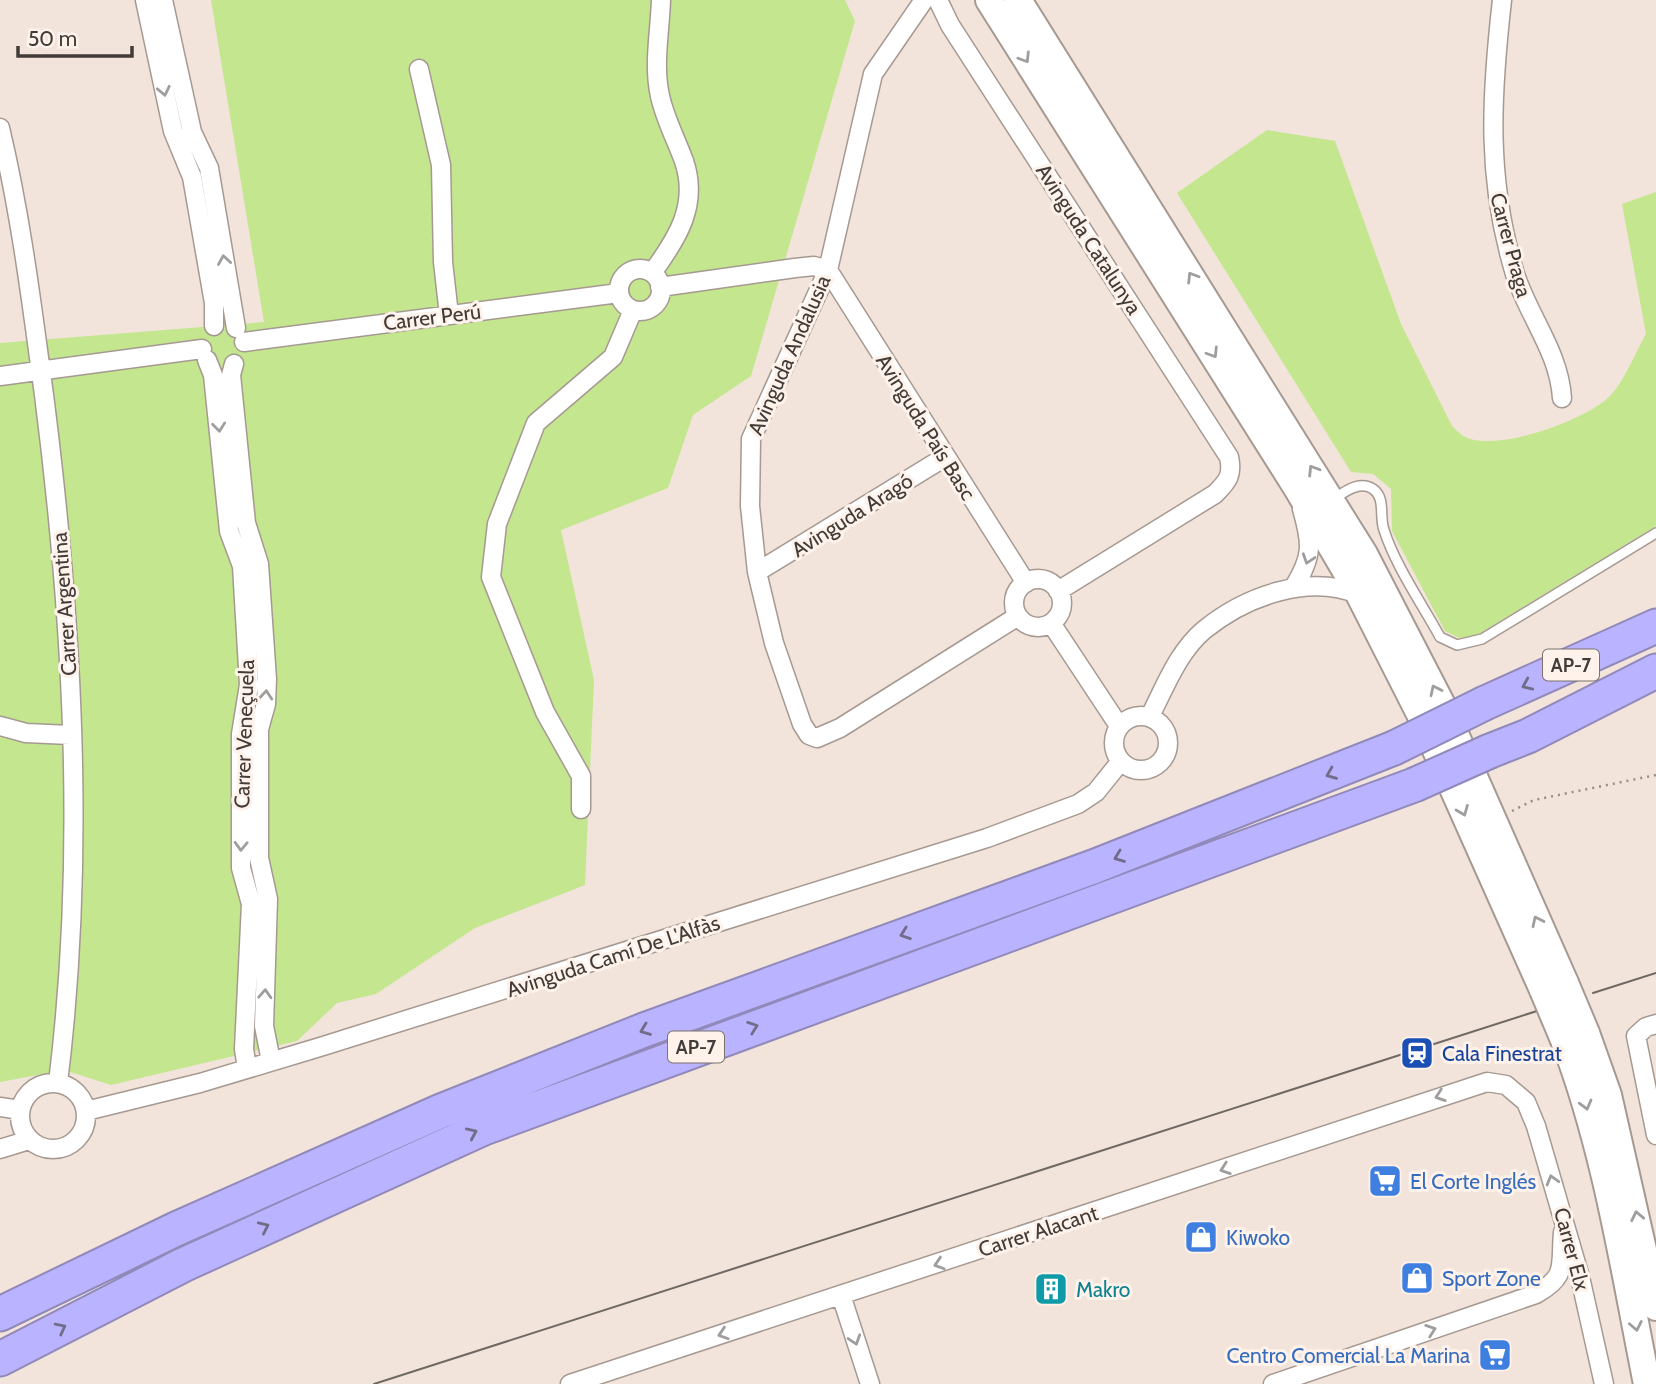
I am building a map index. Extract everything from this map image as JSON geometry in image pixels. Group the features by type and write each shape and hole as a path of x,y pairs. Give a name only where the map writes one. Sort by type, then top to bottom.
{"highway":[{"name":"AP-7","path":"0,1314 176,1229 440,1111 645,1030 1093,867 1394,748 1485,703 1654,627"},
{"name":"AP-7","path":"0,1359 183,1265 484,1128 1414,785 1528,736 1656,671"},
{"path":"1528,736 1594,715 1656,687"}],"main road":[{"path":"989,0 1293,482 1360,595 1554,986"},
{"path":"1018,0 1332,500 1382,587 1430,680 1496,830 1575,1037 1608,1095 1656,1307"},
{"path":"1575,1037 1647,1384"}],"street":[{"path":"145,0 173,131 192,177 213,297 214,326"},
{"path":"0,376 204,354 220,367 234,364 243,354 209,168 192,132 163,0"},
{"path":"661,0 657,81 671,133 684,161 689,198 679,234 656,280 654,304 642,311 633,310 624,303 619,293 620,284 628,273 640,270 656,280 814,266 828,270"},
{"name":"Avinguda Andalusia","path":"924,0 873,74 828,270 751,439 750,506 757,572 774,643 802,724 809,735 817,738 827,735 1018,616"},
{"name":"Avinguda Catalunya","path":"938,0 950,25 1229,457 1230,480 1215,494 1058,591"},
{"name":"Carrer Praga","path":"1502,0 1492,117 1496,197 1508,251 1524,299 1559,369 1562,398"},
{"path":"419,69 441,164 443,262 449,315"},
{"name":"Carrer Argentina","path":"0,128 41,370 64,573 71,735 71,887 58,1083"},
{"name":"Avinguda País Basc","path":"828,270 1026,583"},
{"name":"Carrer Perú","path":"240,335 449,315 619,293"},
{"path":"580,809 582,776 545,712 491,577 495,537 497,524 536,423 608,363 621,341 633,310"},
{"path":"204,354 204,335 214,326 222,324 240,335"},
{"name":"Carrer Veneçuela","path":"204,354 213,375 229,531 242,566 249,698 241,734 241,868 251,904 244,1049 247,1068"},
{"name":"Carrer Veneçuela","path":"234,364 231,375 246,523 259,564 267,679 266,704 259,729 259,858 268,899 264,1026 271,1061"},
{"name":"Avinguda Aragó","path":"757,572 945,457"},
{"path":"1293,482 1312,548 1305,569 1294,587"},
{"path":"1043,580 1058,591 1060,610 1051,623 1045,626 1029,625 1018,616 1014,600 1026,583 1043,580"},
{"path":"1150,716 1175,666 1204,631 1244,606 1294,587 1321,584 1360,595"},
{"path":"1051,623 1119,726"},
{"path":"1150,716 1164,727 1168,736 1167,754 1162,761 1146,770 1137,770 1121,761 1114,745 1119,726 1132,717 1150,716"},
{"path":"0,726 26,733 71,735"},
{"name":"Avinguda Camí De L'Alfàs","path":"86,1111 247,1068 530,983 1043,819 1096,792 1121,761"},
{"path":"1651,1025 1636,1036 1637,1052 1656,1135"},
{"name":"Carrer Alacant","path":"570,1384 1465,1088 1487,1082 1506,1085"},
{"path":"58,1083 76,1093 86,1111 82,1131 68,1146 48,1149 29,1140 19,1121 20,1110 23,1100 38,1086 58,1083"},
{"name":"Carrer Elx","path":"1506,1085 1526,1102 1536,1126 1580,1277 1604,1384"},
{"path":"0,1107 20,1110"},
{"path":"0,1149 29,1140"},
{"path":"1273,1384 1536,1294 1555,1283 1561,1271 1564,1222"},
{"path":"841,1295 870,1384"}],"lane":[{"path":"1332,500 1354,486 1366,486 1377,493 1381,503 1384,533 1440,637 1457,645 1482,639 1656,533"}],"path":[{"path":"1496,830 1514,809 1534,800 1656,775"}],"green space":[{"path":"211,0 845,0 855,21 751,376 693,415 668,488 561,530 594,680 585,885 475,928 376,994 337,1003 297,1041 111,1085 64,1070 0,1082 0,343 264,322"},
{"path":"1267,130 1335,141 1401,324 1452,426 1462,435 1474,440 1506,439 1546,430 1584,414 1616,389 1646,334 1622,204 1656,192 1656,526 1477,635 1459,638 1445,631 1392,531 1391,489 1373,474 1351,472 1177,193"}],"tram line":[{"path":"1593,993 1656,973"},
{"path":"374,1384 1537,1011"}],"place":[{"name":"Cala Finestrat","path":"1417,1053"},
{"name":"El Corte Inglés","path":"1385,1181"},
{"name":"Kiwoko","path":"1201,1237"},
{"name":"Sport Zone","path":"1417,1278"},
{"name":"Makro","path":"1051,1289"},
{"name":"Centro Comercial La Marina","path":"1495,1355"}]}
